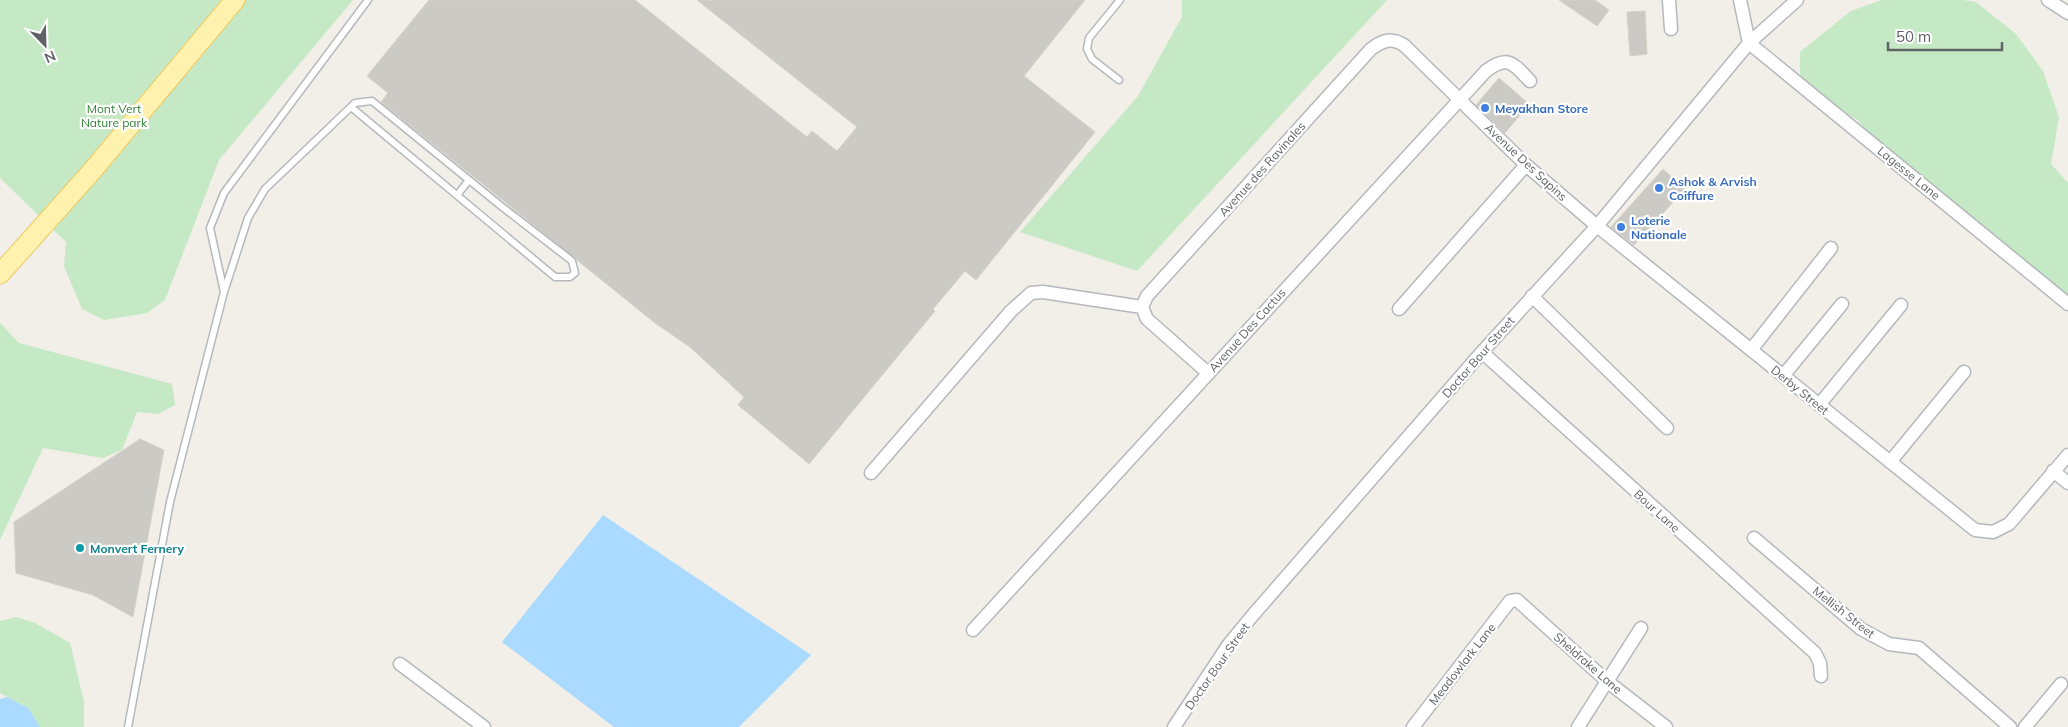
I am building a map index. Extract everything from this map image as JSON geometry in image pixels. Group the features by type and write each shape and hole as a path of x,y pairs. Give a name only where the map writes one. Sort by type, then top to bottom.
{"main road":[{"path":"0,274 86,178 235,0"}],"street":[{"path":"1669,0 1671,29"},
{"path":"1740,0 1749,43"},
{"name":"Doctor Bour Street","path":"1174,727 1229,644 1253,614 1482,352 1597,226 1749,43 1797,0"},
{"path":"2048,0 2064,7"},
{"name":"Avenue Des Sapins","path":"1389,39 1398,41 1405,46 1526,165 1597,226"},
{"name":"Avenue des Ravinales","path":"1142,307 1147,296 1371,49 1389,39"},
{"name":"Lagesse Lane","path":"1749,43 2068,304"},
{"name":"Avenue Des Cactus","path":"972,630 1486,71 1501,61 1514,65 1530,81"},
{"path":"1399,309 1526,165"},
{"name":"Derby Street","path":"1597,226 1975,530 1993,532 2010,524 2053,471"},
{"path":"1751,350 1831,248"},
{"path":"870,473 1011,311 1031,293 1043,292 1142,307 1147,319 1208,373"},
{"path":"1532,296 1667,428"},
{"path":"1783,376 1842,304"},
{"path":"1819,405 1901,305"},
{"name":"Bour Lane","path":"1482,352 1815,653 1820,662 1821,676"},
{"path":"1890,462 1964,372"},
{"path":"2068,455 2053,471 2068,483"},
{"name":"Mellish Street","path":"1754,538 1861,629 1889,644 1919,648 2010,727"},
{"name":"Sheldrake Lane","path":"1510,601 1517,600 1608,682 1666,727"},
{"name":"Meadowlark Lane","path":"1413,727 1510,601"},
{"path":"1578,727 1641,628"},
{"path":"400,664 484,727"},
{"path":"2025,727 2061,684"}],"lane":[{"path":"224,292 210,228 224,193 368,0"},
{"path":"1119,80 1092,59 1086,50 1089,38 1120,0"},
{"path":"128,727 170,502 224,292 248,218 265,188 355,103 372,101 572,261 575,273 570,277 555,277 458,194 351,107"},
{"path":"458,194 469,180"}],"green space":[{"name":"Mont Vert Nature park","path":"0,0 353,0 219,160 165,300 147,313 104,320 82,309 64,266 66,242 0,178"},
{"path":"1182,0 1387,0 1137,271 1020,232 1138,96 1182,17"},
{"path":"1881,0 1963,0 1976,2 2016,34 2043,71 2059,117 2051,164 2068,183 2068,301 1903,176 1858,120 1813,97 1800,77 1800,52 1851,11"},
{"path":"0,323 19,343 172,384 175,405 158,414 137,412 122,450 103,458 43,448 0,540"},
{"path":"16,617 35,623 70,643 84,702 84,727 40,727 28,708 0,693 0,621"}],"water":[{"path":"603,515 811,655 739,727 614,727 502,642"},
{"path":"7,697 28,708 40,727 0,727 0,699"}],"building":[{"path":"429,0 635,0 807,137 812,131 837,151 857,127 697,0 1085,0 1024,76 1095,132 976,280 965,271 933,309 935,311 809,464 738,405 744,397 690,347 655,323 381,102 388,93 367,76"},
{"path":"1559,0 1595,0 1609,10 1597,26"},
{"path":"1645,11 1647,54 1630,56 1627,12"},
{"path":"1499,78 1529,104 1505,133 1476,105"},
{"path":"1663,169 1685,189 1634,245 1611,227"},
{"name":"Monvert Fernery","path":"140,439 164,450 133,617 93,595 16,573 14,522"}],"place":[{"name":"Meyakhan Store","path":"1485,108"},
{"name":"Ashok & Arvish Coiffure","path":"1659,188"},
{"name":"Loterie Nationale","path":"1621,227"},
{"name":"Monvert Fernery","path":"80,548"}]}
